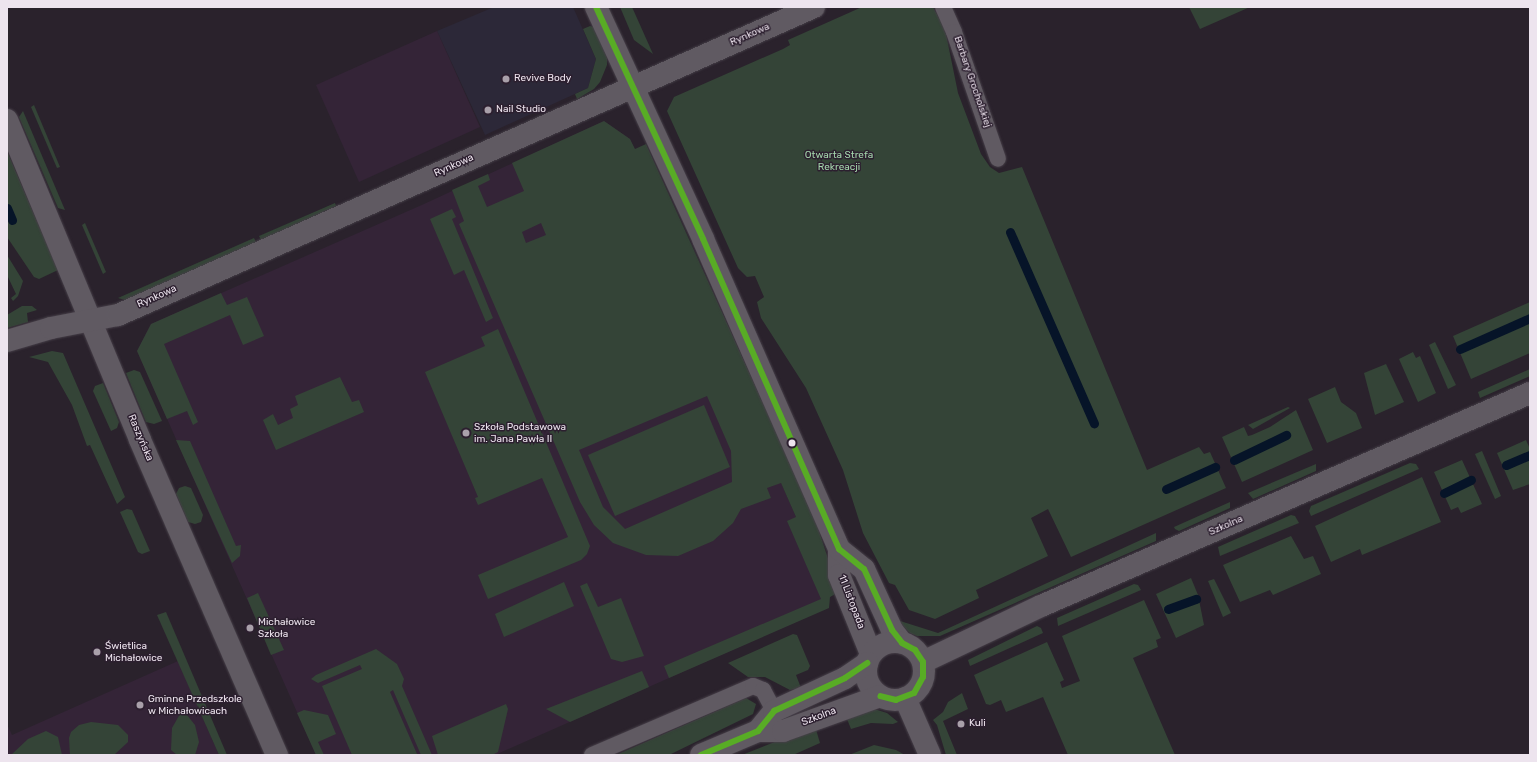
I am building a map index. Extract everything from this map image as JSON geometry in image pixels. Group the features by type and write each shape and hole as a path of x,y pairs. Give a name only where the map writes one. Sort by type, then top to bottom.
{"street":[{"name":"11 Listopada","path":"596,7 631,87 703,239 839,549 839,575 869,658"},
{"name":"Rynkowa","path":"7,341 118,315 814,7"},
{"name":"Raszyńska","path":"7,120 92,320 140,440 277,755"},
{"name":"Szkolna","path":"923,662 1041,606 1530,393"},
{"name":"11 Listopada","path":"839,549 864,569 892,630 902,643"},
{"path":"885,643 902,643 915,650 923,662 924,673 921,684 914,693 905,698 892,700 880,696 868,682 869,658 885,643"},
{"name":"Szkolna","path":"758,731 774,711 845,678 869,658"},
{"name":"Szkolna","path":"701,755 758,731 783,731 880,696"},
{"path":"905,698 930,755"}],"lane":[{"name":"Barbary Grocholskiej","path":"943,7 954,32 998,159"},
{"path":"592,755 753,686 763,690 774,711"}],"shaded area":[{"path":"494,7 573,7 596,59 588,88 485,135 437,31"},
{"path":"437,31 480,127 359,182 316,85"},
{"name":"Szkoła Podstawowa im. Jana Pawła II","path":"604,121 630,139 826,585 826,597 820,600 814,614 495,755 316,755 137,351 151,324 424,204"},
{"name":"Gminne Przedszkole w Michałowicach","path":"178,661 219,755 7,755 7,724 12,735"}],"green space":[{"path":"620,7 632,7 653,54 634,40"},
{"name":"Otwarta Strefa Rekreacji","path":"862,7 933,7 945,29 958,93 981,154 990,167 999,173 1022,167 1147,470 1199,447 1204,454 1210,452 1226,488 1071,557 1048,509 1031,518 1048,556 976,590 979,598 935,619 909,610 895,585 889,583 863,533 843,470 806,388 761,318 757,302 764,297 755,276 747,277 738,268 667,111 674,97 783,49 790,45 788,40"},
{"path":"1189,7 1250,7 1200,29"},
{"path":"590,26 594,27 607,58 607,65 600,82 594,89 577,99 575,94 588,88 596,59 583,29"},
{"path":"34,105 60,167 57,168 31,107"},
{"path":"23,111 65,210 58,208 19,117"},
{"path":"604,121 630,139 635,149 646,144 814,516 839,592 830,597 829,608 669,678 664,666 821,599 787,521 796,517 781,483 767,488 771,498 741,509 733,523 713,541 678,556 646,555 613,543 594,525 580,502 459,224 464,221 452,190 488,174 490,180 478,186 487,207 524,191 512,163","holes":["541,223 546,235 526,243 522,232","707,396 731,451 732,482 625,529 603,507 579,450"]},
{"path":"7,151 58,270 39,279 34,277 7,237"},
{"path":"335,203 336,206 261,240 259,236"},
{"path":"452,209 456,217 452,219 493,318 486,322 464,270 454,275 430,219"},
{"path":"85,223 106,272 103,274 82,225"},
{"path":"254,238 256,242 125,300 118,298"},
{"path":"7,255 23,281 18,296 13,301 11,298 16,294 7,275"},
{"path":"221,293 227,305 247,297 264,336 243,345 230,315 164,344 198,422 193,425 187,411 167,419 137,351 151,324"},
{"path":"1530,302 1530,353 1471,379 1453,336"},
{"path":"22,306 32,306 37,310 27,313 28,322 7,328 7,315"},
{"path":"498,329 590,546 587,554 581,560 488,599 478,575 568,537 542,478 478,505 475,498 478,497 425,372 485,346 481,337"},
{"path":"1435,342 1456,385 1448,389 1429,345"},
{"path":"52,351 63,353 125,497 117,504 90,445 87,446 72,405 48,362 29,357"},
{"path":"1413,352 1416,358 1420,356 1436,393 1418,402 1399,359"},
{"path":"1386,364 1404,402 1375,415 1364,373"},
{"path":"1530,369 1530,376 1480,398 1478,392"},
{"path":"134,370 140,372 162,421 154,424 146,422 126,373"},
{"path":"340,377 352,402 359,400 364,412 276,450 263,420 273,414 278,425 293,418 290,409 298,405 295,396"},
{"path":"103,383 119,422 117,428 111,431 93,391 95,386"},
{"path":"1335,387 1341,402 1356,413 1362,428 1327,443 1308,399"},
{"path":"704,405 730,467 615,516 588,455"},
{"path":"1288,407 1290,408 1253,429 1248,425"},
{"path":"1296,410 1313,450 1242,482 1222,437 1244,427 1248,436 1252,435 1270,427"},
{"path":"176,440 190,441 236,546 241,545 240,556 232,563"},
{"path":"1526,440 1530,449 1530,484 1513,490 1497,453"},
{"path":"1482,451 1501,496 1495,499 1475,454"},
{"path":"1462,460 1482,504 1461,513 1458,507 1451,510 1434,472"},
{"path":"1410,463 1416,464 1419,469 1311,516 1309,511 1311,506"},
{"path":"1316,464 1316,471 1253,499 1248,493"},
{"path":"1422,477 1441,522 1362,555 1360,549 1331,562 1315,526"},
{"path":"185,486 191,488 203,515 201,522 195,524 188,522 176,494 179,488"},
{"path":"1230,502 1230,508 1179,531 1174,527"},
{"path":"127,509 132,510 150,551 142,554 138,552 120,512"},
{"path":"1291,515 1295,516 1299,523 1220,556 1218,547"},
{"path":"1156,533 1156,541 940,636 917,636 910,633 897,620 938,633"},
{"path":"1291,536 1304,559 1313,556 1321,574 1273,595 1270,590 1240,602 1223,565"},
{"path":"1191,578 1198,595 1204,625 1176,638 1156,594"},
{"path":"1214,579 1231,613 1223,617 1208,581"},
{"path":"564,582 574,606 504,637 495,614"},
{"path":"587,583 598,607 621,598 644,656 622,662 611,659 580,586"},
{"path":"1134,584 1138,585 1141,590 1058,626 1057,618"},
{"path":"258,593 284,650 271,655 247,598"},
{"path":"1144,600 1161,638 1156,640 1158,647 1133,658 1175,755 1068,755 1043,697 1006,712 1001,700 990,705 986,704 974,675 1047,642 1064,680 1060,682 1062,688 1080,681 1062,636"},
{"path":"166,612 227,755 219,755 157,615"},
{"path":"1037,626 1041,628 1043,633 970,666 968,660"},
{"path":"793,634 797,635 810,666 808,670 796,675 801,688 790,690 765,677 748,677 728,663"},
{"path":"376,649 397,664 404,679 402,686 432,755 421,755 393,690 390,692 417,754 352,755 322,686 362,669 360,665 318,683 311,679 316,675"},
{"path":"642,671 649,687 570,722 546,709"},
{"path":"962,693 968,709 943,721 957,755 946,755 937,725 933,720 943,712 948,702"},
{"path":"746,698 756,704 753,714 669,755 616,755"},
{"path":"506,704 508,709 498,752 492,755 438,755 432,736"},
{"path":"874,709 887,713 898,722 893,724 871,723 851,729 845,714"},
{"path":"304,710 328,715 336,734 318,742 324,755 316,755 297,713"},
{"path":"180,714 187,715 195,725 199,742 195,755 177,755 171,750 172,728"},
{"path":"91,722 118,725 128,735 128,742 114,755 70,755 69,738 71,732 79,725"},
{"path":"815,726 820,743 793,755 742,755"},
{"path":"46,731 58,737 62,755 11,755 28,739"},
{"path":"874,745 896,750 905,755 849,755"}],"waterway":[{"path":"7,208 12,220"},
{"path":"1010,232 1094,423"},
{"path":"1460,349 1530,318"},
{"path":"1234,460 1286,435"},
{"path":"1506,465 1530,455"},
{"path":"1166,489 1215,467"},
{"path":"1444,493 1471,480"},
{"path":"1168,609 1196,599"}],"transit line":[{"path":"596,7 703,239 839,549 864,569 892,630 902,643 915,650 923,662 923,677 914,693 896,700 880,696"},
{"path":"701,755 758,731 774,711 845,678 867,663"}],"place":[{"name":"Revive Body","path":"506,79"},
{"name":"Nail Studio","path":"488,110"},
{"name":"Szkoła Podstawowa im. Jana Pawła II","path":"466,433"},
{"name":"Michałowice Szkoła","path":"250,628"},
{"name":"Świetlica Michałowice","path":"97,652"},
{"name":"Gminne Przedszkole w Michałowicach","path":"140,705"},
{"name":"Kuli","path":"961,724"}]}
